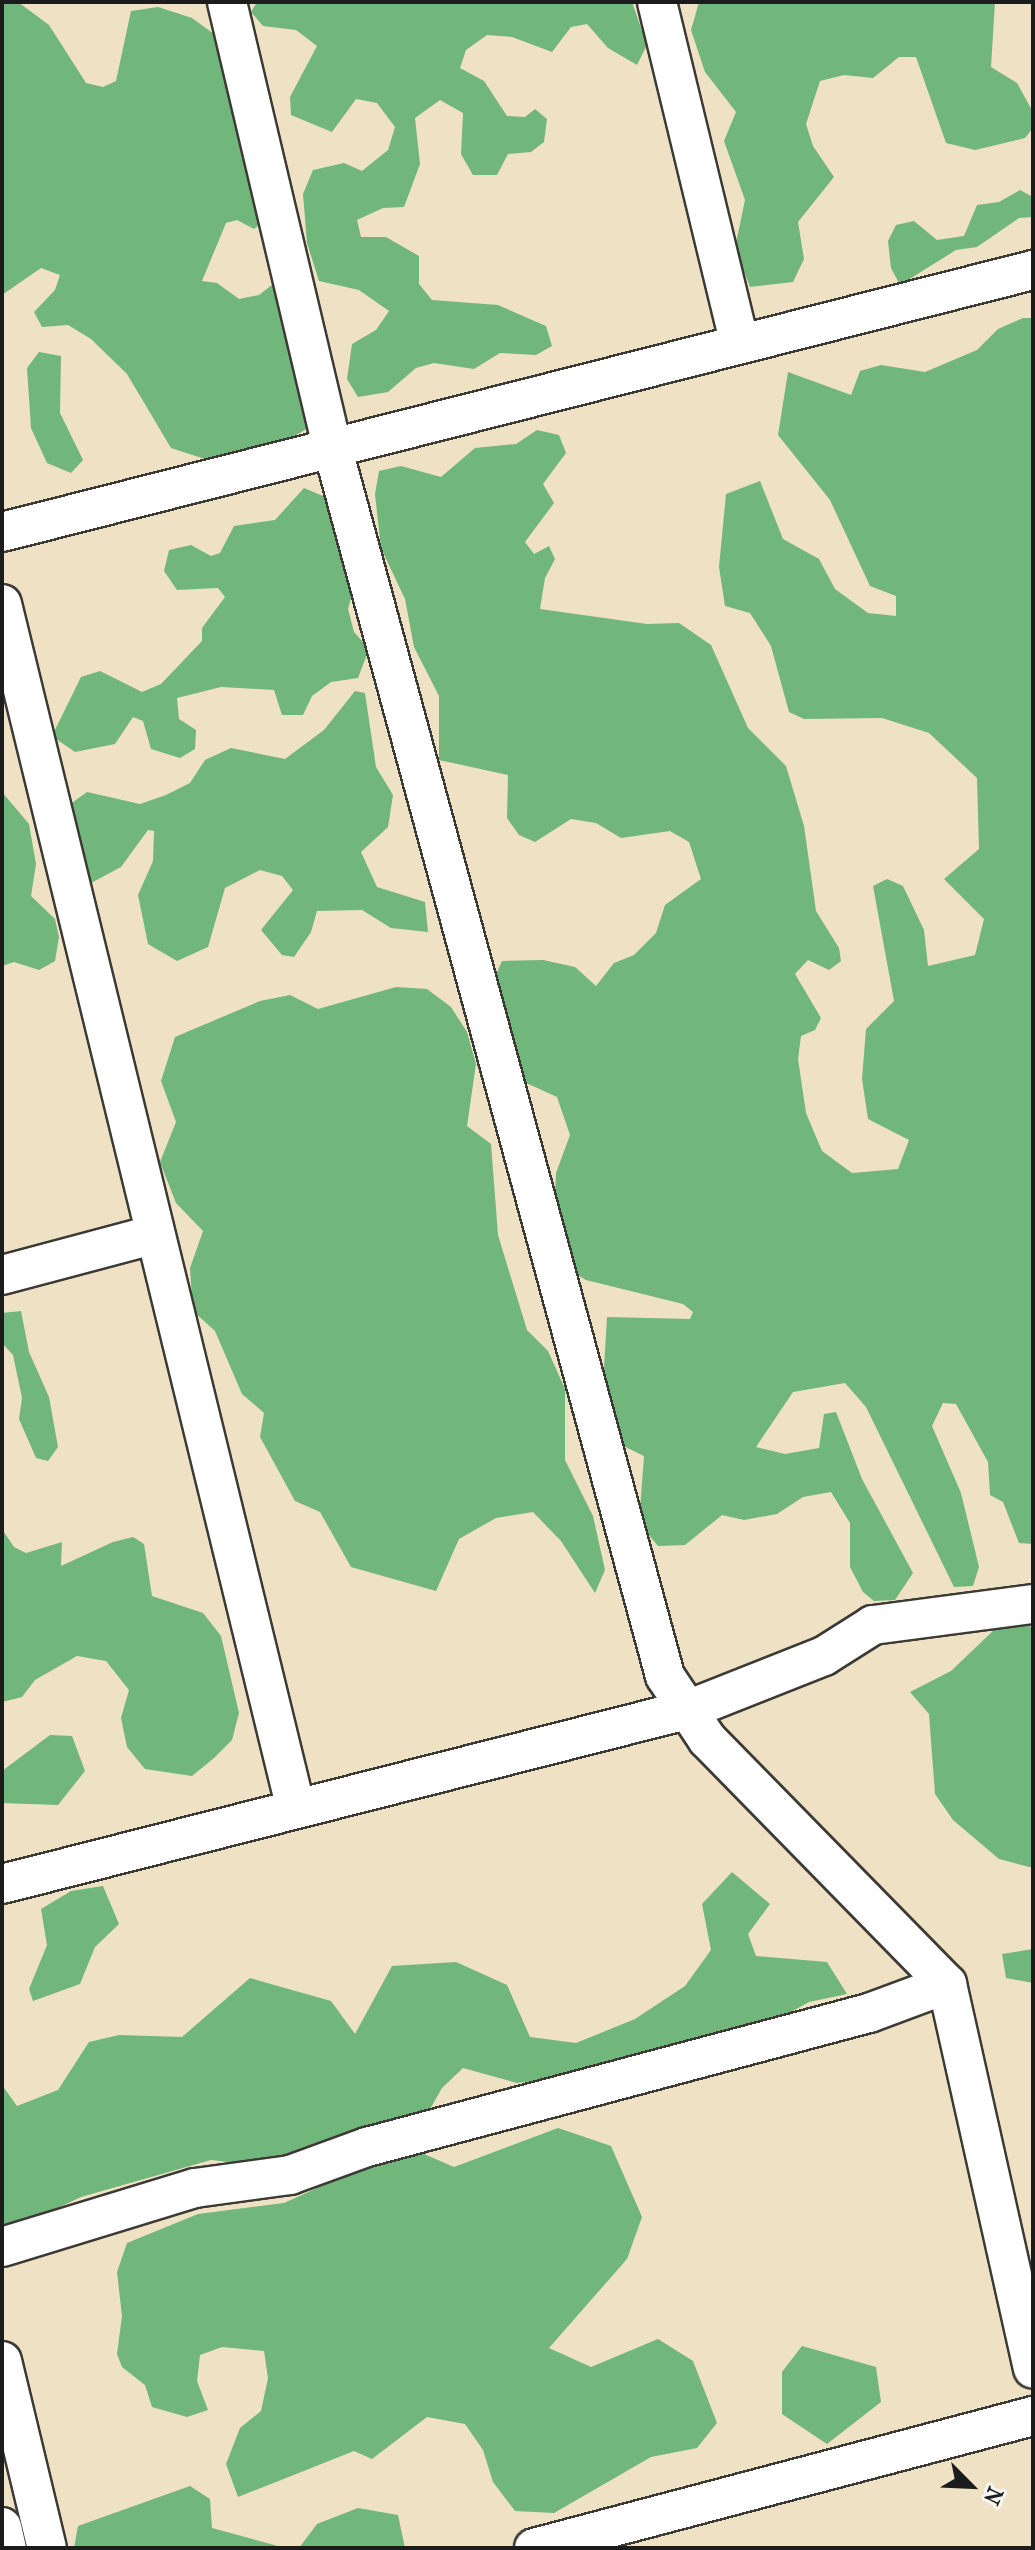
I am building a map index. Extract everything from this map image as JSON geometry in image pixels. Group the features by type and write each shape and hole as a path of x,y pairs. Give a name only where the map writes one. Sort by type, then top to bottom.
{"street":[{"path":"227,2 332,446 665,1676 690,1709 707,1739 947,1984 1033,2369"},
{"path":"657,2 739,342"},
{"path":"2,532 739,342 1033,270"},
{"path":"2,604 152,1235 296,1809"},
{"path":"2,1275 152,1235"},
{"path":"2,1884 690,1709 824,1656 873,1625 1033,1604"},
{"path":"2,2247 195,2188 290,2175 367,2147 869,2013 947,1984"},
{"path":"2,2361 47,2548"},
{"path":"534,2548 1033,2416"},
{"path":"2,2527 7,2548"}],"green space":[{"path":"2,2 18,2 49,25 86,83 103,87 116,81 131,11 158,7 192,18 218,37 267,219 254,229 237,220 226,223 202,281 217,283 239,299 259,295 277,281 293,349 293,375 305,388 310,427 279,445 211,461 171,448 127,374 91,339 68,325 42,327 34,312 55,290 60,275 41,268 2,295"},
{"path":"257,2 632,2 647,45 637,65 608,48 587,24 571,27 552,52 512,37 487,35 466,50 460,68 484,81 507,116 525,117 535,109 547,119 544,142 531,152 508,154 497,175 473,175 461,154 463,113 440,100 415,118 420,164 404,207 383,208 357,220 361,237 386,237 419,256 419,284 432,300 498,305 546,326 552,346 536,355 500,353 474,369 434,363 416,368 388,392 358,397 347,379 352,344 376,330 389,311 359,290 319,281 307,243 303,194 313,170 344,163 362,171 388,150 395,127 377,103 356,99 332,132 291,115 290,97 317,46 296,30 263,26 251,12"},
{"path":"699,2 995,2 991,67 1017,83 1033,112 1033,128 1025,138 975,150 946,143 916,57 899,57 873,78 844,75 820,81 806,124 813,146 834,177 798,222 804,259 793,282 750,287 735,248 745,200 724,141 736,112 705,72 691,30"},
{"path":"1020,190 1033,197 1033,217 1019,218 977,247 956,250 900,285 891,268 888,241 896,225 914,221 937,240 964,236 977,205 999,202"},
{"path":"1023,318 1033,318 1033,1544 1019,1543 1003,1502 990,1495 988,1462 956,1404 943,1403 932,1426 961,1493 979,1567 973,1586 954,1587 866,1407 845,1383 793,1392 756,1447 785,1454 819,1448 824,1414 836,1412 862,1479 913,1573 895,1600 874,1601 863,1592 850,1567 850,1523 831,1492 803,1497 777,1514 744,1520 722,1515 685,1545 658,1546 639,1523 644,1456 609,1439 603,1384 607,1317 690,1319 693,1312 683,1304 586,1280 564,1267 554,1222 556,1173 570,1135 557,1097 500,1071 489,990 502,961 543,960 575,967 596,986 614,963 634,955 656,933 665,905 701,879 689,842 670,831 621,838 596,823 571,819 535,842 519,835 507,818 508,775 439,760 439,696 414,647 405,599 381,548 375,494 379,471 401,466 441,477 475,448 516,444 537,430 559,435 566,453 543,484 554,503 525,542 534,554 549,546 555,559 545,578 540,609 647,624 679,623 711,645 748,728 786,766 804,826 816,911 839,948 841,961 829,970 808,960 795,974 821,1018 815,1030 801,1036 798,1059 806,1113 822,1151 852,1173 898,1169 909,1140 868,1119 862,1079 866,1029 894,1001 873,886 887,879 903,886 924,930 928,966 975,955 984,919 944,879 979,849 977,778 929,733 882,718 804,719 789,712 771,646 750,613 725,606 719,567 726,494 760,481 783,539 819,559 835,589 868,613 896,616 896,596 870,586 830,500 778,435 788,372 851,395 860,371 881,365 925,372 977,350 998,329"},
{"path":"39,352 61,356 60,413 83,460 71,473 47,463 31,428 27,368"},
{"path":"304,488 330,499 353,591 348,609 354,632 369,649 358,678 331,682 312,696 303,715 282,715 274,690 221,687 177,698 179,719 196,730 195,749 180,758 151,749 143,721 133,717 115,744 75,752 52,736 81,677 100,671 142,692 161,684 202,641 202,628 225,597 218,588 177,590 164,571 169,550 191,545 211,556 220,553 234,526 275,520"},
{"path":"355,691 365,693 376,767 393,795 388,827 361,852 377,887 425,902 428,932 391,928 362,910 317,911 311,932 294,957 282,955 261,930 293,890 282,876 260,870 225,888 208,947 177,961 148,944 138,895 153,861 154,831 148,830 121,867 91,883 66,838 69,805 87,792 140,804 166,795 190,783 205,760 231,748 285,759 324,730"},
{"path":"2,792 29,824 36,864 31,896 55,919 59,937 55,961 39,970 14,962 2,966"},
{"path":"396,987 427,989 451,1007 467,1032 476,1064 467,1126 491,1144 498,1235 527,1330 548,1351 565,1389 565,1460 593,1516 605,1570 595,1593 561,1541 533,1512 496,1518 459,1539 436,1591 351,1567 320,1512 295,1501 260,1437 264,1413 242,1394 215,1331 193,1311 190,1268 203,1231 176,1203 160,1162 176,1122 161,1081 175,1037 260,1001 290,995 318,1009"},
{"path":"21,1311 29,1352 49,1397 58,1447 48,1461 36,1458 19,1419 22,1398 13,1355 2,1343 2,1313"},
{"path":"2,1529 14,1547 26,1553 62,1542 61,1566 113,1542 133,1537 144,1544 152,1596 203,1613 221,1636 239,1713 232,1740 192,1776 145,1769 127,1747 121,1718 129,1690 106,1661 77,1656 35,1680 22,1697 2,1702"},
{"path":"1016,1609 1033,1630 1033,1868 999,1859 953,1820 935,1794 929,1714 910,1692 951,1671"},
{"path":"50,1735 72,1736 85,1771 58,1805 2,1803 2,1771"},
{"path":"732,1872 770,1904 748,1934 756,1956 827,1962 847,1994 809,2002 767,2025 730,2029 555,2078 517,2083 463,2068 442,2088 425,2118 302,2170 211,2160 81,2197 2,2234 2,2085 17,2106 58,2090 89,2042 119,2035 182,2037 250,1978 331,2001 355,2034 392,1966 456,1962 507,1985 530,2037 576,2043 635,2019 685,1986 711,1950 702,1904"},
{"path":"103,1886 119,1924 95,1947 80,1984 33,2001 29,1989 47,1945 41,1909 71,1891"},
{"path":"1033,1949 1033,1983 1006,1978 1002,1954"},
{"path":"558,2128 611,2146 642,2217 627,2259 549,2348 591,2367 658,2339 693,2361 717,2423 697,2448 651,2457 554,2513 515,2511 493,2482 483,2450 465,2424 427,2417 372,2459 354,2451 238,2497 226,2464 240,2428 261,2411 268,2378 264,2351 222,2347 200,2355 197,2381 208,2410 187,2417 152,2407 145,2385 122,2367 117,2354 122,2316 117,2272 127,2243 198,2214 284,2203 408,2147 454,2167"},
{"path":"802,2346 876,2367 881,2402 827,2444 782,2414 782,2372"},
{"path":"190,2486 210,2499 212,2528 285,2548 74,2548 78,2526"},
{"path":"358,2508 398,2515 405,2548 299,2548 317,2524"}]}
